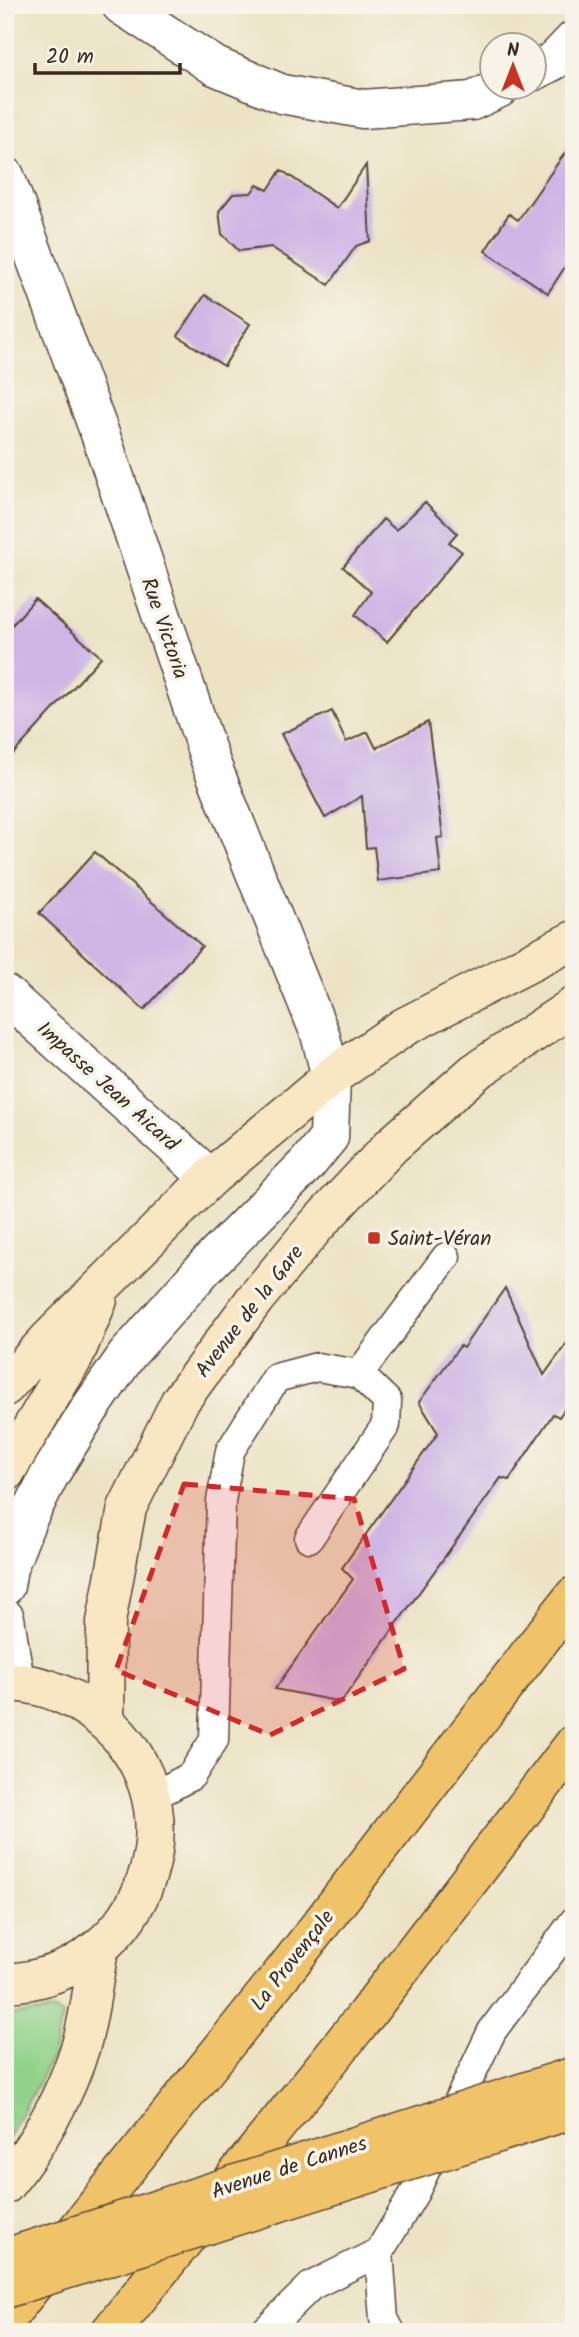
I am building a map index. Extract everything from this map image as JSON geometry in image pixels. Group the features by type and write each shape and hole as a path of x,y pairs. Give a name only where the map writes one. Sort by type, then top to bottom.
{"main road":[{"path":"5,1386 210,1178 331,1077 404,1027 574,940"},
{"name":"Avenue de la Gare","path":"105,1722 106,1622 127,1508 180,1401 255,1299 315,1227 391,1146 475,1072 574,1006"},
{"path":"5,1474 74,1357 105,1282"},
{"name":"La Provençale","path":"5,2320 293,1960 574,1596"},
{"path":"5,1983 56,1975 99,1950 122,1926 144,1886 151,1865 154,1842 154,1820 145,1780 133,1756 105,1722 70,1698 43,1688 10,1682"},
{"path":"110,2332 365,2015 574,1744"},
{"path":"5,2185 29,2155 62,2093 81,2045 99,1950"},
{"name":"Avenue de Cannes","path":"5,2258 574,2076"},
{"name":"Avenue de Cannes","path":"5,2289 574,2109"}],"street":[{"path":"121,5 215,66 282,94 363,109 477,99"},
{"path":"548,64 574,40"},
{"name":"Rue Victoria","path":"5,176 103,442 211,763 320,1034 331,1077 332,1106 329,1137 307,1164 205,1268 127,1355 89,1410 44,1487 17,1544 5,1586"},
{"name":"Impasse Jean Aicard","path":"5,994 210,1178"},
{"path":"5,1618 10,1682"}],"lane":[{"path":"359,1374 446,1257"},
{"path":"149,1798 191,1776 214,1740 221,1501 230,1451 276,1378 317,1367 359,1374 387,1401 386,1425 309,1538"},
{"path":"264,2332 311,2286 379,2252 415,2192 492,2031 574,1921"},
{"path":"379,2252 384,2319 391,2332"}],"highlighted area":[{"path":"184,1484 354,1499 404,1669 270,1735 116,1670"}],"green space":[{"path":"55,2011 63,2016 52,2057 5,2145 5,2015"}],"building":[{"path":"574,140 574,253 548,293 485,251 509,214 518,220"},
{"path":"366,165 370,241 356,246 329,285 271,247 239,251 222,234 219,211 233,194 251,193 257,185 268,190 281,170 337,208"},
{"path":"205,295 250,324 224,366 178,336"},
{"path":"425,502 457,533 449,542 462,552 387,642 355,615 371,592 343,567 383,519 396,530"},
{"path":"35,599 101,657 5,763 5,633"},
{"path":"332,711 346,742 368,732 376,748 428,722 443,837 437,838 441,873 378,881 374,847 366,848 362,796 325,818 281,734"},
{"path":"95,852 202,946 144,1010 39,913"},
{"path":"505,1288 544,1375 574,1333 574,1395 559,1417 553,1414 509,1480 501,1478 341,1702 275,1689 353,1579 342,1568 438,1433 419,1402 460,1346 463,1348"}],"place":[{"name":"Saint-Véran","path":"374,1238"}]}
